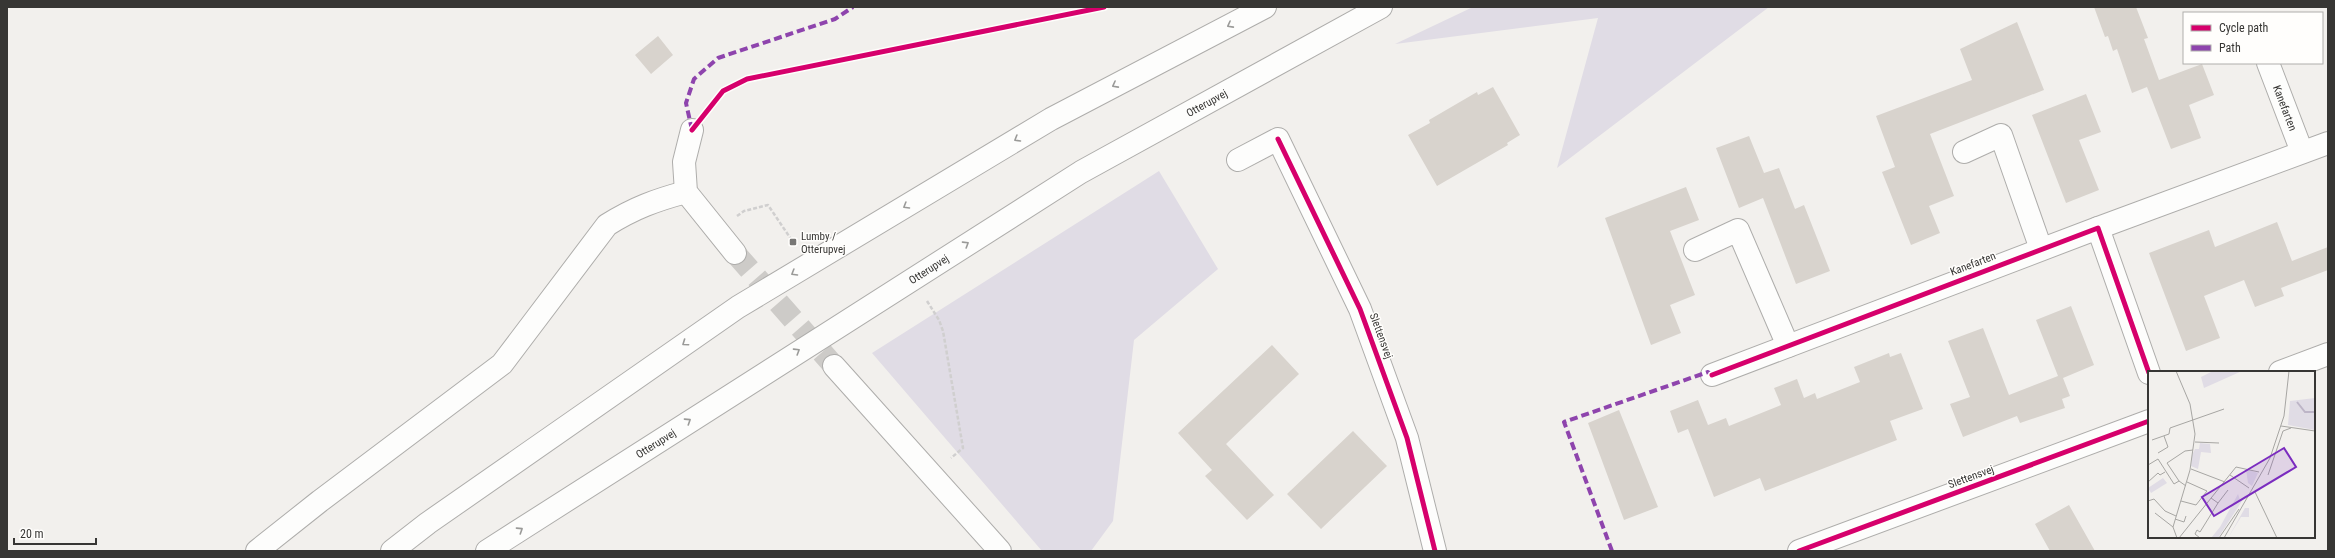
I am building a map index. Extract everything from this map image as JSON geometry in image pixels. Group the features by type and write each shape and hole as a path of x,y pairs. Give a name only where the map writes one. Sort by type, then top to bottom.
{"street":[{"path":"392,551 428,523 738,307 1051,119 1265,7"},
{"name":"Otterupvej","path":"487,551 1081,172 1382,7"},
{"name":"Kanefarten","path":"2268,64 2302,152"},
{"path":"692,130 684,162 686,192 735,253"},
{"path":"1964,152 2001,135 2041,249"},
{"name":"Slettensvej","path":"1238,160 1278,138 1360,309 1407,438 1435,551"},
{"name":"Kanefarten","path":"1712,375 2041,249 2328,142"},
{"path":"257,551 326,496 502,364 608,225 631,210 649,202 686,192"},
{"path":"2098,228 2148,371"},
{"path":"1695,250 1738,230 1788,346"},
{"path":"2283,371 2328,354"},
{"path":"834,366 1000,551"},
{"name":"Slettensvej","path":"1799,551 2148,421"}],"path":[{"path":"716,230 744,211 768,205 793,242"},
{"path":"923,294 939,320 942,331 963,448 930,473"}],"shaded area":[{"path":"1473,7 1769,7 1557,168 1598,18 1395,44"},
{"path":"1159,171 1218,269 1134,340 1113,521 1091,551 1042,551 872,353"}],"building":[{"path":"2094,7 2136,7 2148,38 2144,39 2159,80 2202,64 2214,95 2189,105 2201,138 2171,149 2147,87 2132,93 2117,49 2113,51 2108,36 2105,37"},
{"path":"2017,22 2044,90 1930,134 1954,196 1929,206 1940,233 1911,245 1882,172 1895,167 1876,116 1972,80 1960,49"},
{"path":"658,36 673,55 651,74 635,55"},
{"path":"1493,87 1520,135 1507,143 1508,145 1437,186 1408,135 1430,123 1429,120 1477,92 1478,95"},
{"path":"2086,94 2101,132 2079,140 2099,190 2066,203 2032,115"},
{"path":"1749,136 1764,173 1779,168 1795,209 1804,205 1830,271 1796,284 1763,198 1739,208 1716,148"},
{"path":"1686,187 1699,220 1670,231 1695,295 1670,305 1681,333 1651,345 1605,218"},
{"path":"2277,222 2292,261 2328,247 2328,270 2281,288 2284,296 2255,307 2244,280 2204,296 2220,338 2186,351 2149,253 2209,230 2215,247"},
{"path":"2071,306 2094,365 2063,378 2070,396 2062,399 2065,408 2020,423 2017,416 1963,437 1950,404 1970,397 1948,341 1983,328 2009,395 2058,376 2036,320"},
{"path":"1272,345 1299,374 1226,444 1274,495 1247,520 1205,476 1212,470 1178,433"},
{"path":"1889,353 1890,357 1901,353 1923,409 1890,421 1897,440 1765,491 1760,478 1714,497 1688,429 1678,433 1670,411 1698,400 1708,425 1726,418 1729,426 1781,405 1774,388 1797,379 1804,398 1815,393 1817,399 1860,382 1854,367"},
{"path":"1619,410 1658,507 1624,520 1588,423"},
{"path":"1353,431 1387,466 1321,529 1287,494"},
{"path":"2069,505 2095,551 2050,551 2035,524"}],"tunnel":[{"path":"735,253 834,366"}],"marked path":[{"path":"692,130 686,103 694,79 718,58 835,19 853,7"},
{"path":"1612,551 1564,422 1708,372 1712,375"}],"cycle path":[{"path":"692,130 723,91 747,79 1104,7"},
{"path":"1278,139 1360,309 1407,438 1435,551"},
{"path":"1712,375 2098,228 2148,371"},
{"path":"1799,551 2148,421"}],"place":[{"name":"Lumby / Otterupvej","path":"793,242"}]}
